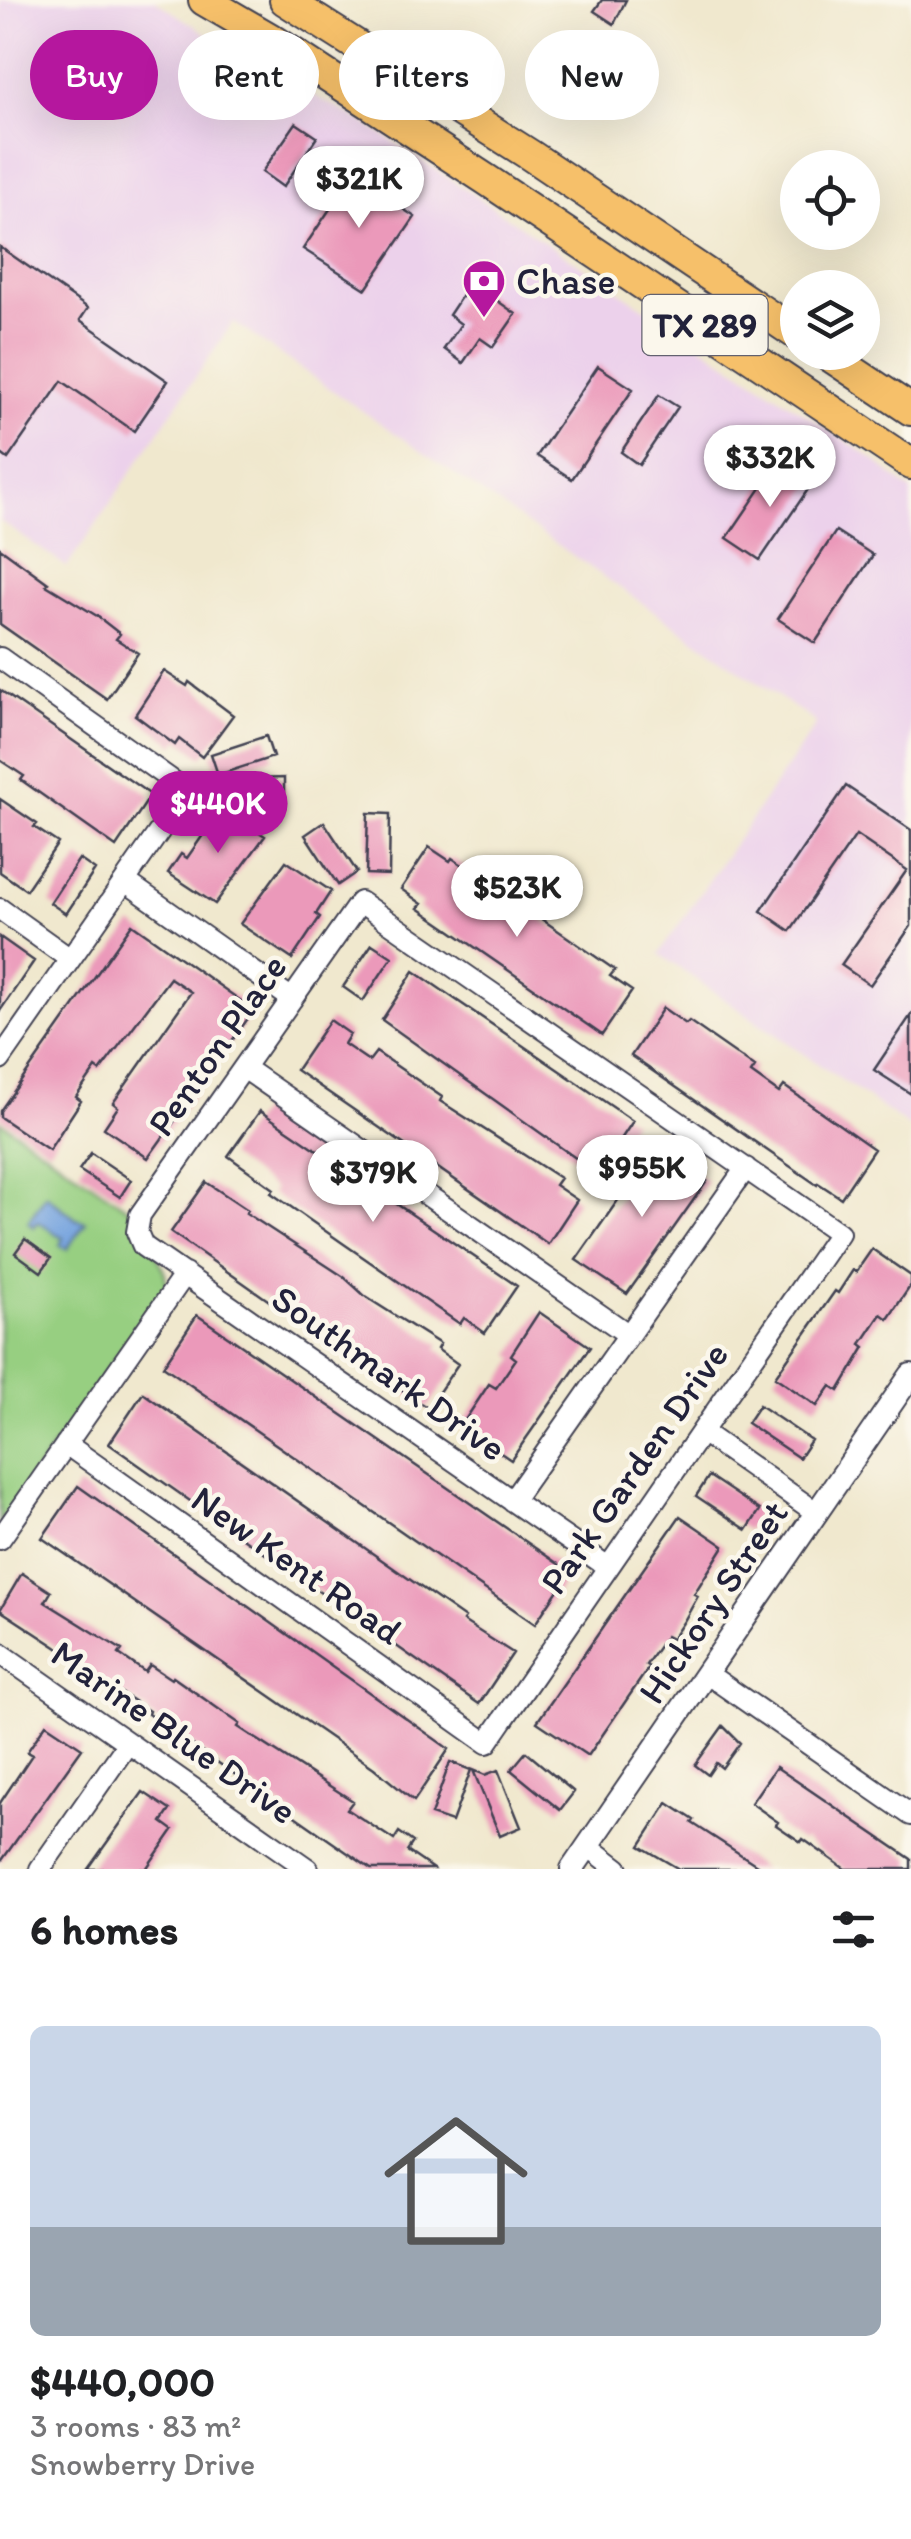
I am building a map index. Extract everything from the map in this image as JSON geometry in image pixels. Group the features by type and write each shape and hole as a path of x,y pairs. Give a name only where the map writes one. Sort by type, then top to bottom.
{"main road":[{"name":"TX 289","path":"204,0 255,30"},
{"name":"TX 289","path":"297,3 780,323"},
{"name":"TX 289","path":"319,71 911,464"},
{"path":"851,370 911,410"}],"street":[{"path":"282,30 297,3"},
{"path":"0,658 174,782 178,806 0,1060"},
{"path":"124,882 292,1000"},
{"name":"Penton Place","path":"137,1232 143,1211 360,902 746,1168"},
{"path":"0,909 70,959"},
{"path":"244,1068 629,1335"},
{"path":"512,1501 746,1168"},
{"name":"Park Garden Drive","path":"487,1744 839,1233 746,1168"},
{"name":"Southmark Drive","path":"137,1232 143,1246 608,1567"},
{"path":"0,1539 185,1274"},
{"name":"Hickory Street","path":"572,1869 911,1376"},
{"path":"702,1432 816,1513"},
{"name":"New Kent Road","path":"66,1444 487,1744"},
{"name":"Marine Blue Drive","path":"0,1653 306,1869"},
{"path":"706,1674 911,1815"},
{"path":"40,1869 128,1743"},
{"path":"588,1846 618,1869"}],"shaded area":[{"path":"0,0 154,0 201,30 178,30 178,120 319,120 319,98 339,109 339,120 359,120 368,125 873,459 911,491 911,1128 659,954 817,723 233,322 67,567 0,521"}],"green space":[{"path":"0,1121 132,1211 164,1269 167,1285 0,1523"}],"water":[{"path":"46,1195 76,1219 86,1222 67,1249 60,1245 63,1238 38,1222 34,1227 28,1222"}],"building":[{"path":"602,0 626,0 614,24 594,11"},
{"path":"296,123 317,137 283,187 262,172"},
{"path":"359,166 369,173 363,182 415,217 366,289 303,249"},
{"path":"0,247 88,308 80,320 168,381 134,431 62,381 8,459 0,453"},
{"name":"Chase","path":"471,282 516,314 493,347 480,338 463,363 444,349 461,324 449,315"},
{"path":"598,366 633,389 572,479 537,456"},
{"path":"659,395 678,407 639,465 621,452"},
{"path":"780,460 813,482 760,560 727,538"},
{"path":"836,531 873,555 815,643 778,619"},
{"path":"0,548 46,585 97,616 120,634 116,639 138,653 107,699 0,624"},
{"path":"164,671 187,686 189,682 233,715 202,757 179,739 175,745 135,715"},
{"path":"0,690 151,795 116,847 21,780 24,776 0,760"},
{"path":"266,736 273,757 218,775 211,754"},
{"path":"284,778 284,802 222,803 222,780"},
{"path":"846,786 911,830 911,926 870,985 841,965 907,870 856,835 790,931 761,911"},
{"path":"0,799 58,843 26,890 0,872"},
{"path":"222,808 265,836 215,904 168,873 181,854 187,858"},
{"path":"368,813 390,814 389,875 366,874"},
{"path":"324,822 357,872 338,885 305,835"},
{"path":"429,847 450,861 452,858 496,888 493,893 521,912 524,907 615,970 610,976 632,991 602,1035 418,908 422,904 401,889"},
{"path":"79,859 95,870 66,914 50,903"},
{"path":"286,861 331,891 316,914 320,917 292,959 240,924"},
{"path":"132,924 254,1010 148,1158 104,1128 118,1107 113,1103 191,992 170,978 100,1071 96,1068 76,1097 81,1101 49,1150 0,1117 0,1111"},
{"path":"0,937 34,961 0,1011"},
{"path":"372,944 392,957 363,1001 343,987"},
{"path":"414,971 633,1121 602,1168 581,1153 577,1159 382,1020"},
{"path":"663,1008 686,1024 689,1021 755,1067 751,1073 779,1093 784,1086 874,1149 841,1198 631,1056"},
{"path":"911,1015 911,1094 874,1070"},
{"path":"330,1020 350,1034 344,1044 369,1061 376,1052 442,1097 440,1101 560,1178 555,1185 577,1200 548,1244 296,1070"},
{"path":"260,1111 517,1286 485,1333 464,1318 460,1324 271,1193 274,1189 228,1156"},
{"path":"656,1146 707,1181 627,1294 576,1260"},
{"path":"91,1153 131,1180 120,1197 79,1170"},
{"path":"206,1182 344,1277 366,1297 440,1344 437,1349 458,1364 428,1408 171,1232"},
{"path":"25,1239 51,1258 41,1272 15,1253"},
{"path":"872,1249 911,1276 911,1285 888,1319 881,1314 861,1344 865,1347 839,1391 831,1386 817,1406 775,1377 835,1291 838,1293"},
{"path":"539,1312 590,1347 511,1460 461,1426 489,1384 496,1388 516,1359 511,1355"},
{"path":"197,1315 570,1572 535,1624 163,1366"},
{"path":"143,1393 513,1653 479,1704 109,1444"},
{"path":"759,1405 811,1440 799,1458 747,1423"},
{"path":"709,1476 760,1510 747,1530 696,1496"},
{"path":"78,1486 449,1749 414,1801 374,1768 42,1538"},
{"path":"680,1516 724,1546 694,1594 698,1596 684,1621 672,1639 666,1636 588,1756 537,1722"},
{"path":"22,1573 51,1592 45,1602 122,1650 119,1654 145,1672 150,1665 173,1677 240,1724 238,1727 353,1801 347,1809 394,1840 399,1832 413,1842 407,1851 433,1869 371,1869 0,1610"},
{"path":"46,1724 82,1748 0,1863 0,1803 32,1755 27,1752"},
{"path":"723,1726 740,1743 722,1768 716,1763 708,1775 695,1765"},
{"path":"526,1752 574,1792 560,1810 511,1770"},
{"path":"450,1762 471,1770 452,1822 431,1815"},
{"path":"776,1767 911,1859 911,1869 845,1869 776,1825 778,1822 751,1803"},
{"path":"473,1770 485,1775 498,1770 521,1827 500,1836"},
{"path":"143,1792 170,1810 162,1822 173,1830 146,1869 88,1869"},
{"path":"668,1803 763,1869 679,1869 640,1846"}],"place":[{"name":"Chase","path":"484,319"}]}
